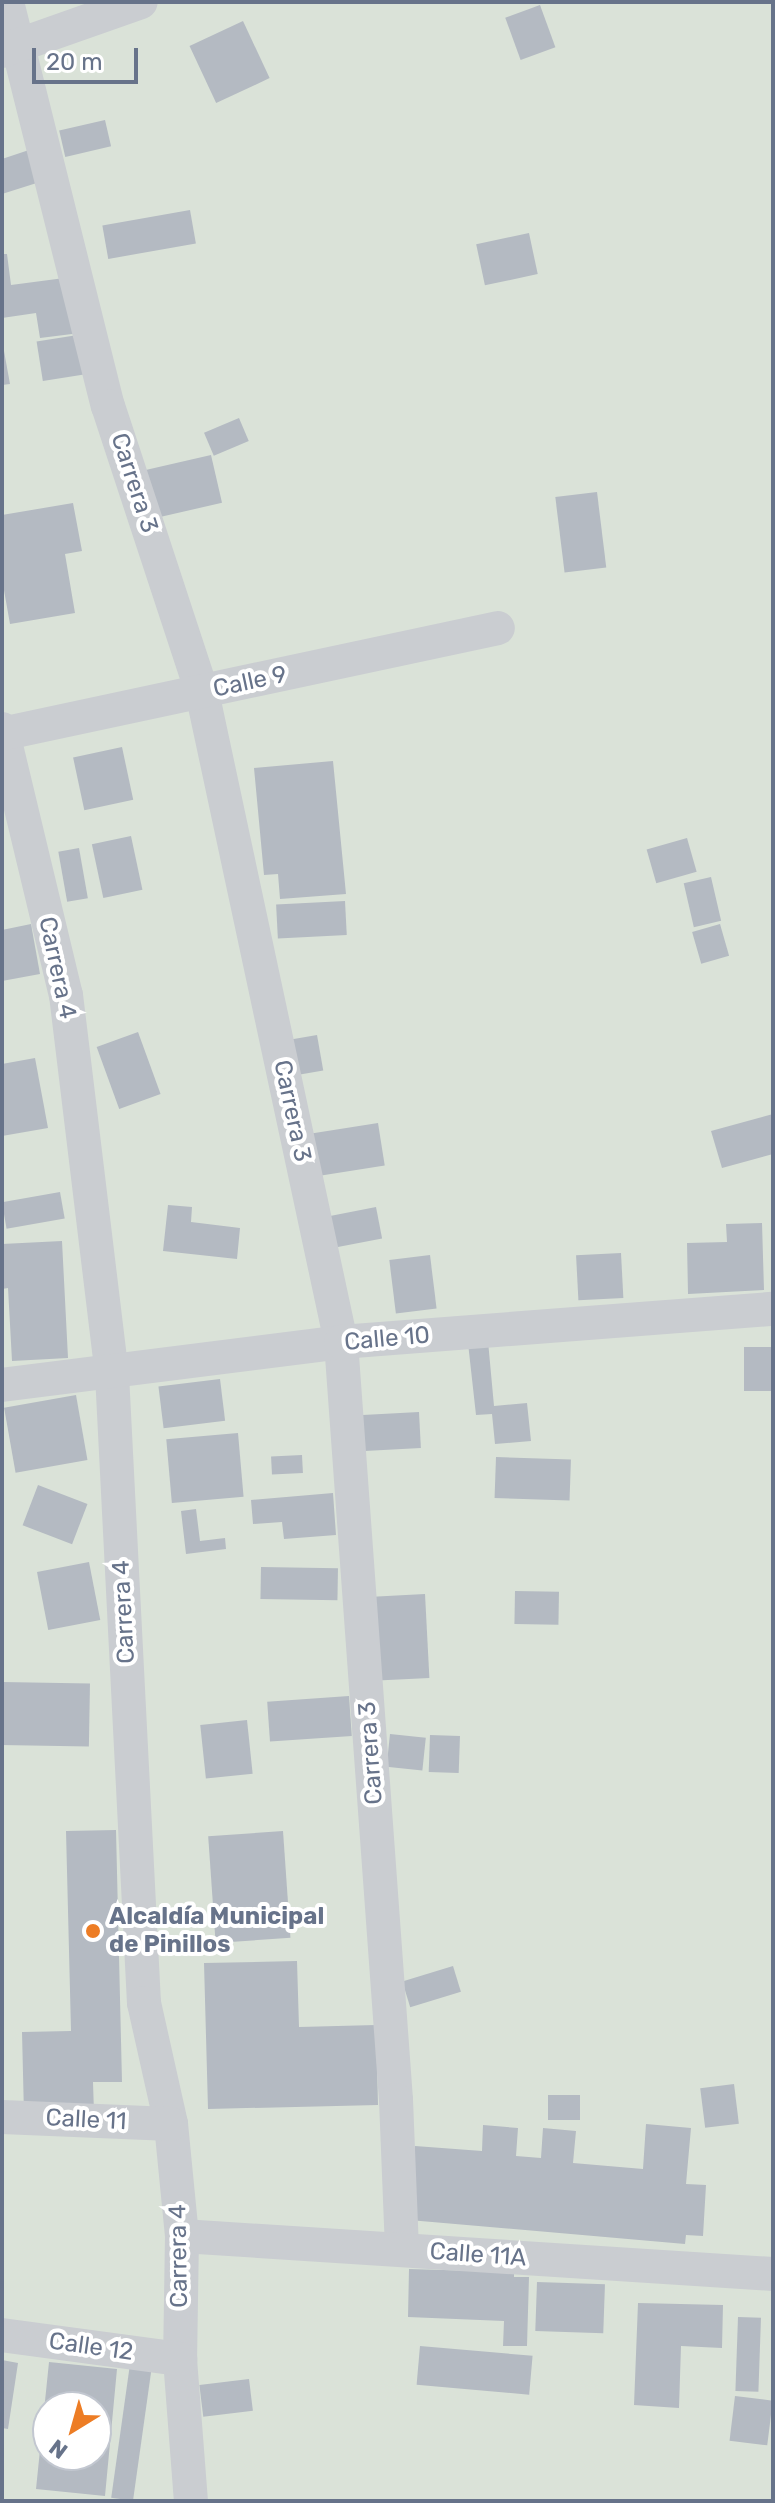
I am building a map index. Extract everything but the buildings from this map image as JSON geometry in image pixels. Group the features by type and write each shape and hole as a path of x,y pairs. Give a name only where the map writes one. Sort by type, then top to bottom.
{"street":[{"name":"Carrera 3","path":"7,2 11,49 108,406 202,692 341,1342 396,2100 402,2250"},
{"path":"11,49 141,2"},
{"name":"Calle 9","path":"2,732 498,628"},
{"name":"Carrera 4","path":"2,732 66,995 112,1374 144,2003 171,2124 182,2236 180,2359 191,2501"},
{"name":"Calle 10","path":"2,1385 112,1374 341,1342 773,1309"},
{"name":"Calle 11","path":"2,2117 171,2124"},
{"name":"Calle 11A","path":"182,2236 773,2274"},
{"name":"Calle 12","path":"2,2335 180,2359"}],"shaded area":[{"path":"2,2 773,2 773,2501 2,2501"}],"place":[{"name":"Alcaldía Municipal de Pinillos","path":"93,1931"}]}
